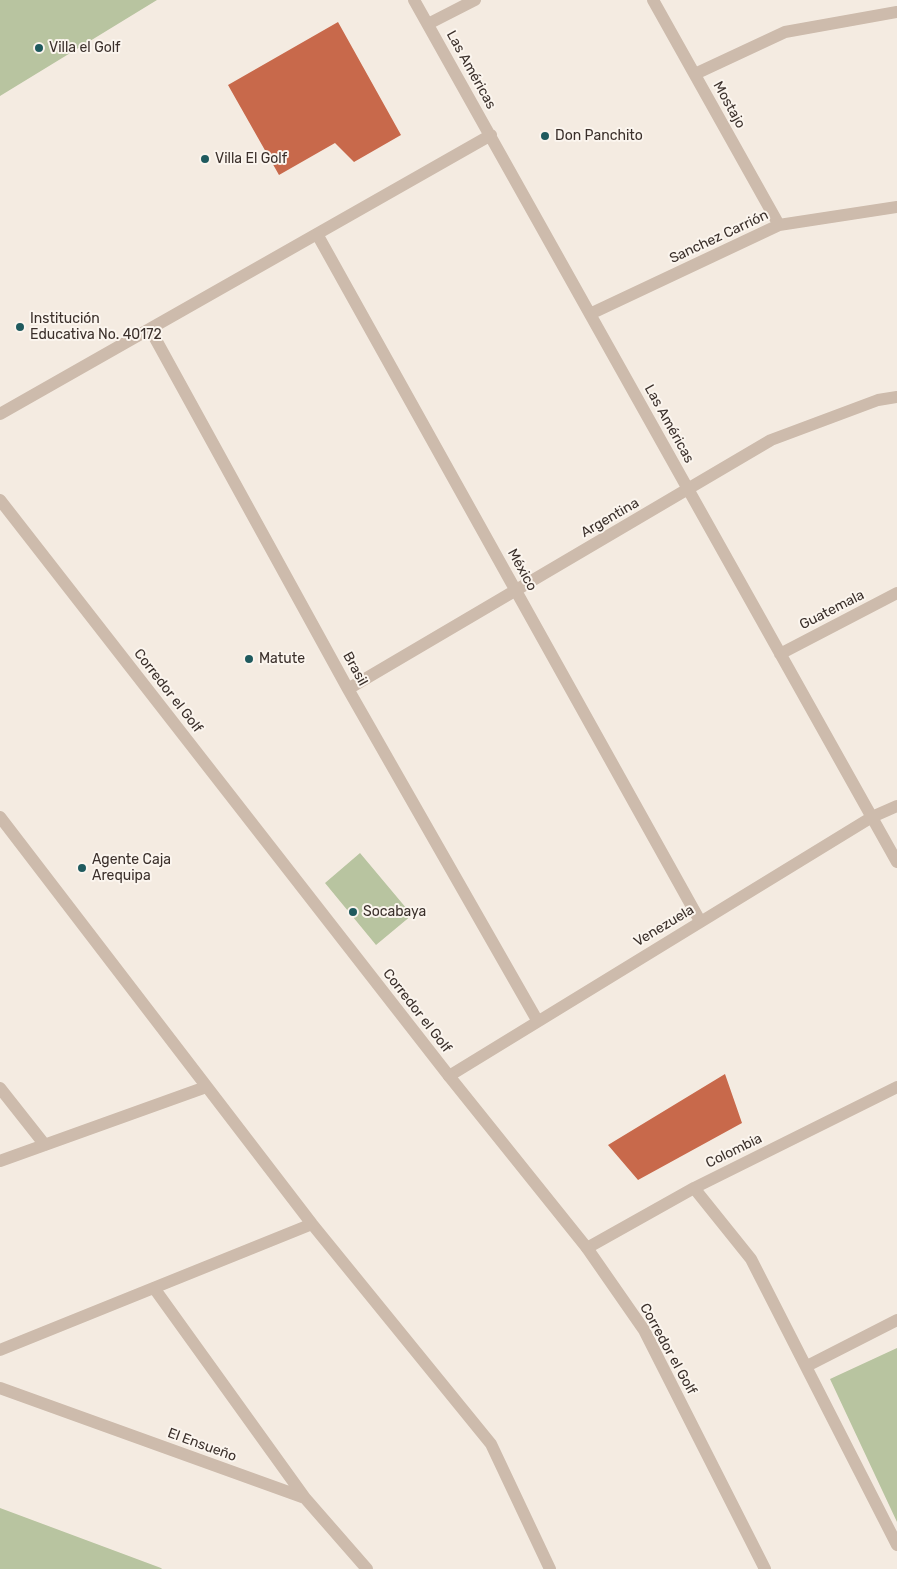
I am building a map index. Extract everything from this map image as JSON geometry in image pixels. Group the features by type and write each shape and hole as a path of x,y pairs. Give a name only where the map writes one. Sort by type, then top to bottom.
{"street":[{"name":"Las Américas","path":"414,0 897,862"},
{"path":"428,24 475,0"},
{"name":"Mostajo","path":"653,0 779,226"},
{"path":"694,74 785,32 897,12"},
{"path":"0,414 491,135"},
{"name":"Sanchez Carrión","path":"590,314 779,226 897,207"},
{"name":"México","path":"317,234 700,921"},
{"name":"Brasil","path":"150,329 348,689 537,1020"},
{"name":"Argentina","path":"348,689 771,440 878,400 897,397"},
{"name":"Corredor el Golf","path":"0,500 449,1076 587,1248 644,1330 765,1569"},
{"name":"Guatemala","path":"780,654 897,593"},
{"name":"Venezuela","path":"449,1076 537,1020 872,817 897,806"},
{"path":"0,818 312,1224 491,1444 550,1569"},
{"path":"0,1161 206,1087"},
{"name":"Colombia","path":"587,1248 694,1188 897,1087"},
{"path":"0,1088 45,1145"},
{"path":"694,1188 751,1259 897,1545"},
{"path":"0,1350 312,1224"},
{"path":"154,1288 304,1498"},
{"path":"807,1366 897,1320"},
{"name":"El Ensueño","path":"0,1388 304,1498 367,1569"}],"green space":[{"name":"Villa el Golf","path":"0,0 157,0 0,96"},
{"path":"360,853 412,915 376,945 325,883"},
{"path":"897,1348 897,1522 830,1379"},
{"path":"0,1508 161,1568 162,1569 0,1569"}],"building":[{"path":"338,22 401,135 354,162 335,143 279,175 228,85"},
{"path":"725,1074 742,1123 638,1180 608,1145"}],"place":[{"name":"Villa el Golf","path":"39,48"},
{"name":"Don Panchito","path":"545,136"},
{"name":"Villa El Golf","path":"205,159"},
{"name":"Institución Educativa No. 40172","path":"20,327"},
{"name":"Matute","path":"249,659"},
{"name":"Agente Caja Arequipa","path":"82,868"},
{"name":"Socabaya","path":"353,912"}]}
